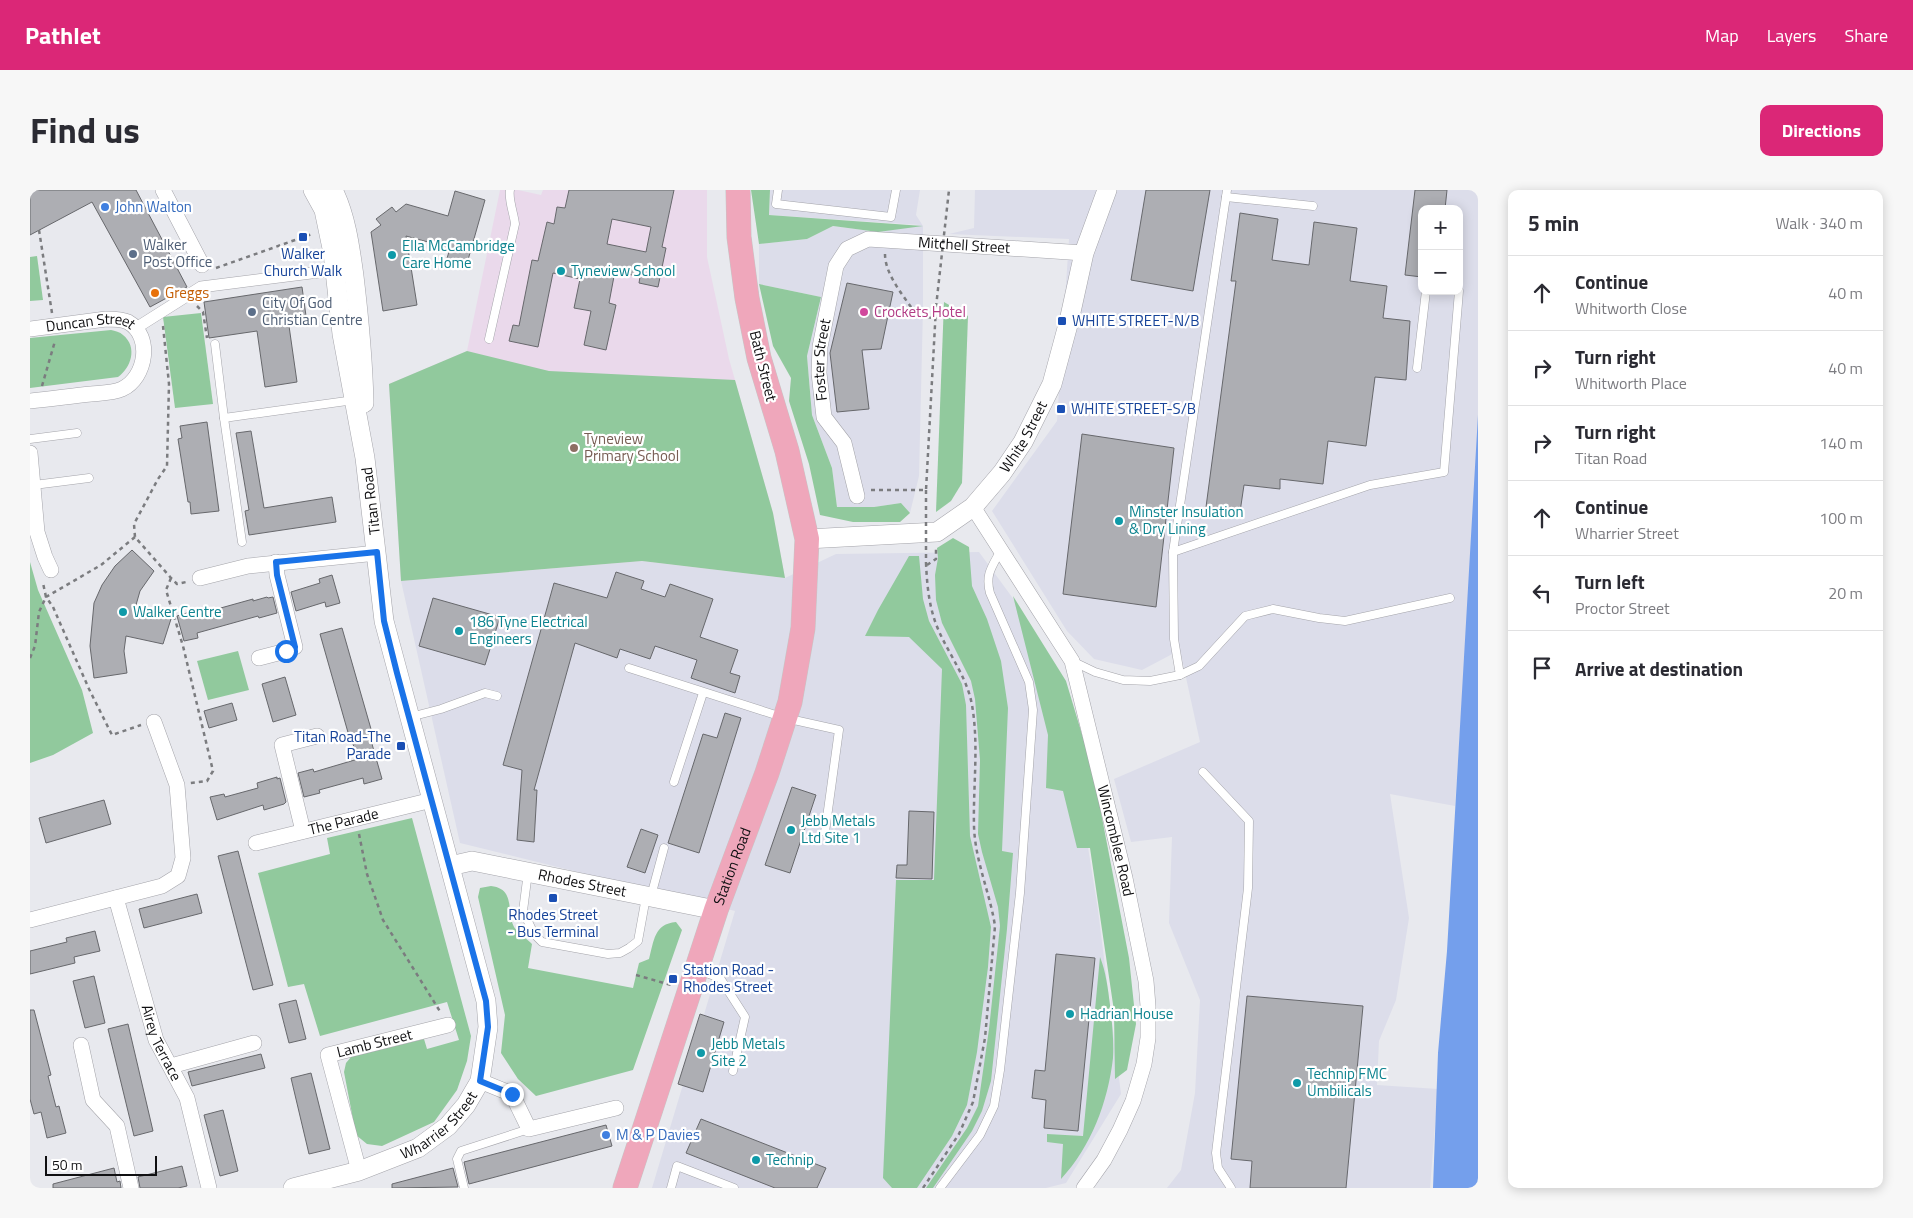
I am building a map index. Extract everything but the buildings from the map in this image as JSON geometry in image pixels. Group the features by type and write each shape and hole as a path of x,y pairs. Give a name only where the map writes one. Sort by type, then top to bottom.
{"main road":[{"name":"Bath Street","path":"738,190 740,246 758,358 787,451 807,539"},
{"name":"Station Road","path":"625,1188 716,910 790,702 803,628 807,539"}],"street":[{"path":"163,190 208,267"},
{"name":"Titan Road","path":"313,190 324,210 342,334 359,399 384,621 450,866"},
{"name":"Titan Road","path":"333,190 340,204 350,248 361,332 359,399"},
{"name":"White Street","path":"807,539 937,532 973,507 1002,472 1023,442 1052,384 1069,321 1084,253 1107,190"},
{"name":"Mitchell Street","path":"847,250 868,239 1084,253"},
{"name":"Foster Street","path":"847,250 836,266 820,347 819,374 824,417 844,443 856,493"},
{"path":"136,328 201,287 334,270"},
{"name":"Duncan Street","path":"30,329 118,319 128,322 136,328 141,336 144,361 137,378 121,390 36,400"},
{"path":"30,453 37,532 51,570"},
{"name":"Wincomblee Road","path":"973,507 1072,661 1125,878 1142,958 1148,1006 1148,1038 1144,1064 1133,1100 1120,1130 1104,1160 1084,1188"},
{"path":"200,578 248,566 377,552"},
{"path":"259,658 295,647 277,575 276,562"},
{"path":"30,920 162,886 178,876 183,858 176,785 154,722"},
{"path":"302,831 282,745 317,736"},
{"name":"The Parade","path":"256,843 432,800"},
{"name":"Rhodes Street","path":"450,866 472,861 716,910"},
{"name":"Wharrier Street","path":"293,1188 319,1185 418,1148 448,1126 466,1104 480,1081 488,1027 486,1001 450,866"},
{"name":"Airey Terrace","path":"116,898 156,1040 187,1098 209,1188"},
{"name":"Lamb Street","path":"359,1171 328,1055 448,1025"},
{"path":"171,1066 254,1043"},
{"path":"81,1045 93,1100 117,1126 131,1188"},
{"path":"480,1081 512,1094 529,1129 616,1108"}],"lane":[{"path":"490,340 515,224 514,210 509,194 510,190"},
{"path":"778,190 776,204 891,217 896,190"},
{"path":"1180,675 1174,639 1173,552 1226,193 1313,206"},
{"path":"1417,368 1426,295"},
{"path":"1173,552 1370,485 1444,472 1459,295"},
{"path":"215,344 242,542"},
{"path":"224,418 359,399"},
{"path":"30,439 77,433"},
{"path":"34,485 89,478"},
{"path":"940,1188 980,1135 994,1106 1020,893 1033,710 1029,682 990,594 987,582 989,571 1001,550"},
{"path":"1072,661 1095,672 1123,680 1150,681 1180,675 1199,666 1245,616 1273,609 1345,621 1450,598"},
{"path":"629,668 785,718 839,730 825,832"},
{"path":"410,717 441,709 485,693 497,696"},
{"path":"674,782 703,693"},
{"path":"1203,772 1249,821 1248,888 1216,1153 1218,1168 1231,1188"},
{"path":"528,872 524,911 534,934 542,942 608,954 620,953 638,940 664,848"},
{"path":"693,980 720,978 745,1017 733,1071"},
{"path":"464,1188 457,1159 461,1151 529,1129"},
{"path":"671,1188 677,1166 734,1188"}],"path":[{"path":"923,1188 959,1134 973,1102 985,1038 995,926 975,842 975,748 972,704 964,678 939,631 934,617 929,599 926,564 926,490 935,319 948,190"},
{"path":"208,267 328,229"},
{"path":"36,400 55,343 39,230"},
{"path":"886,240 885,261 900,290 915,313 935,319"},
{"path":"187,295 203,312 208,345 215,344"},
{"path":"161,313 169,384 167,466 134,524 135,537 177,584 200,578"},
{"path":"856,493 926,490"},
{"path":"30,658 35,646 39,612 46,597 101,565 135,537"},
{"path":"926,564 936,558"},
{"path":"51,570 41,576 46,597 53,607 89,689 112,735 136,726 154,722"},
{"path":"171,578 166,590 183,646 213,770 207,781 176,785"},
{"path":"355,818 367,874 383,920 448,1025"},
{"path":"636,975 693,980"}],"shaded area":[{"name":"Tyneview Primary School","path":"500,190 518,190 541,195 543,190 707,190 707,257 729,359 773,513 785,578 642,561 401,581 389,384 467,351"},
{"path":"770,190 920,190 916,215 923,226 919,476 910,513 901,503 874,507 837,507 832,468 812,415 807,356 821,297 759,284 759,244 807,239 833,226 878,232 920,225 769,215"},
{"path":"975,190 1478,190 1478,465 1455,806 1390,794 1409,918 1396,1000 1379,1041 1377,1085 1438,1089 1430,1188 1167,1188 1181,1170 1195,1093 1200,1000 1169,923 1172,837 1131,842 1114,779 1200,742 1180,650 1142,670 1094,659 1067,631 992,511 1057,421 1069,239 949,234 974,228"},
{"path":"979,552 1020,608 1078,784 1098,910 1121,1094 1066,1183 1046,1188 652,1188 735,911 460,843 401,581 642,561 785,578 836,554"}],"green space":[{"path":"751,190 770,190 769,215 923,226 878,232 833,226 807,239 759,244"},
{"path":"37,256 43,300 30,301 30,257"},
{"path":"759,284 821,297 807,356 812,415 832,468 837,507 874,507 901,503 910,513 900,522 853,522 820,515 809,464 789,401 791,378 773,346"},
{"path":"944,302 968,316 962,483 951,501 936,512"},
{"path":"201,313 213,404 175,408 163,317"},
{"path":"111,330 119,332 128,340 131,351 129,363 118,377 30,388 30,338"},
{"name":"Tyneview Primary School","path":"467,351 549,371 735,380 773,513 785,578 642,561 401,581 389,384"},
{"path":"953,538 969,547 972,586 987,619 1001,661 1008,708 1002,851 1013,853 991,1081 982,1111 972,1131 933,1188 926,1188 967,1128 978,1106 989,1029 1000,926 998,907 978,834 980,760 975,699 971,681 942,623 936,600 937,548"},
{"path":"909,556 919,556 923,599 929,621 962,684 966,705 970,836 991,927 977,1052 967,1105 952,1136 917,1188 892,1188 883,1178 896,880 934,880 942,669 909,637 865,636"},
{"path":"30,562 38,590 82,690 93,733 53,755 30,763"},
{"path":"1013,596 1066,681 1093,771 1129,958 1136,1024 1127,1070 1115,1079 1114,1011 1090,848 1077,848 1063,791 1046,788 1048,735"},
{"path":"238,651 249,690 208,700 197,661"},
{"path":"412,818 471,1036 467,1061 457,1090 434,1122 382,1146 367,1144 356,1135 344,1072 346,1063 351,1057 424,1039 427,1049 459,1040 447,1002 320,1036 304,984 288,987 258,873 330,854 327,838"},
{"path":"491,886 504,891 509,902 514,927 532,944 528,968 633,988 639,963 649,959 656,934 663,926 676,922 682,930 633,1070 536,1096 518,1079 501,1053 505,1015 478,897 480,888"},
{"path":"1100,957 1104,969 1112,1025 1113,1058 1111,1075 1102,1107 1089,1138 1081,1153 1061,1179 1063,1144 1047,1142 1047,1134 1083,1136"}],"water":[{"path":"1478,415 1478,1188 1433,1188 1438,1053 1447,951"}],"place":[{"name":"John Walton","path":"105,207"},
{"name":"Walker Church Walk","path":"303,237"},
{"name":"Walker Post Office","path":"133,254"},
{"name":"Ella McCambridge Care Home","path":"392,255"},
{"name":"Tyneview School","path":"561,271"},
{"name":"Greggs","path":"155,293"},
{"name":"City Of God Christian Centre","path":"252,312"},
{"name":"Crockets Hotel","path":"864,312"},
{"name":"WHITE STREET-N/B","path":"1062,321"},
{"name":"WHITE STREET-S/B","path":"1061,409"},
{"name":"Tyneview Primary School","path":"574,448"},
{"name":"Minster Insulation & Dry Lining","path":"1119,521"},
{"name":"Walker Centre","path":"123,612"},
{"name":"186 Tyne Electrical Engineers","path":"459,631"},
{"name":"Titan Road-The Parade","path":"401,746"},
{"name":"Jebb Metals Ltd Site 1","path":"791,830"},
{"name":"Rhodes Street - Bus Terminal","path":"553,898"},
{"name":"Station Road - Rhodes Street","path":"673,979"},
{"name":"Hadrian House","path":"1070,1014"},
{"name":"Jebb Metals Site 2","path":"701,1053"},
{"name":"Technip FMC Umbilicals","path":"1297,1083"},
{"name":"M & P Davies","path":"606,1135"},
{"name":"Technip","path":"756,1160"}],"route":[{"path":"286,651 295,647 277,575 276,562 377,552 384,621 486,1001 488,1027 480,1081 512,1094"}]}
